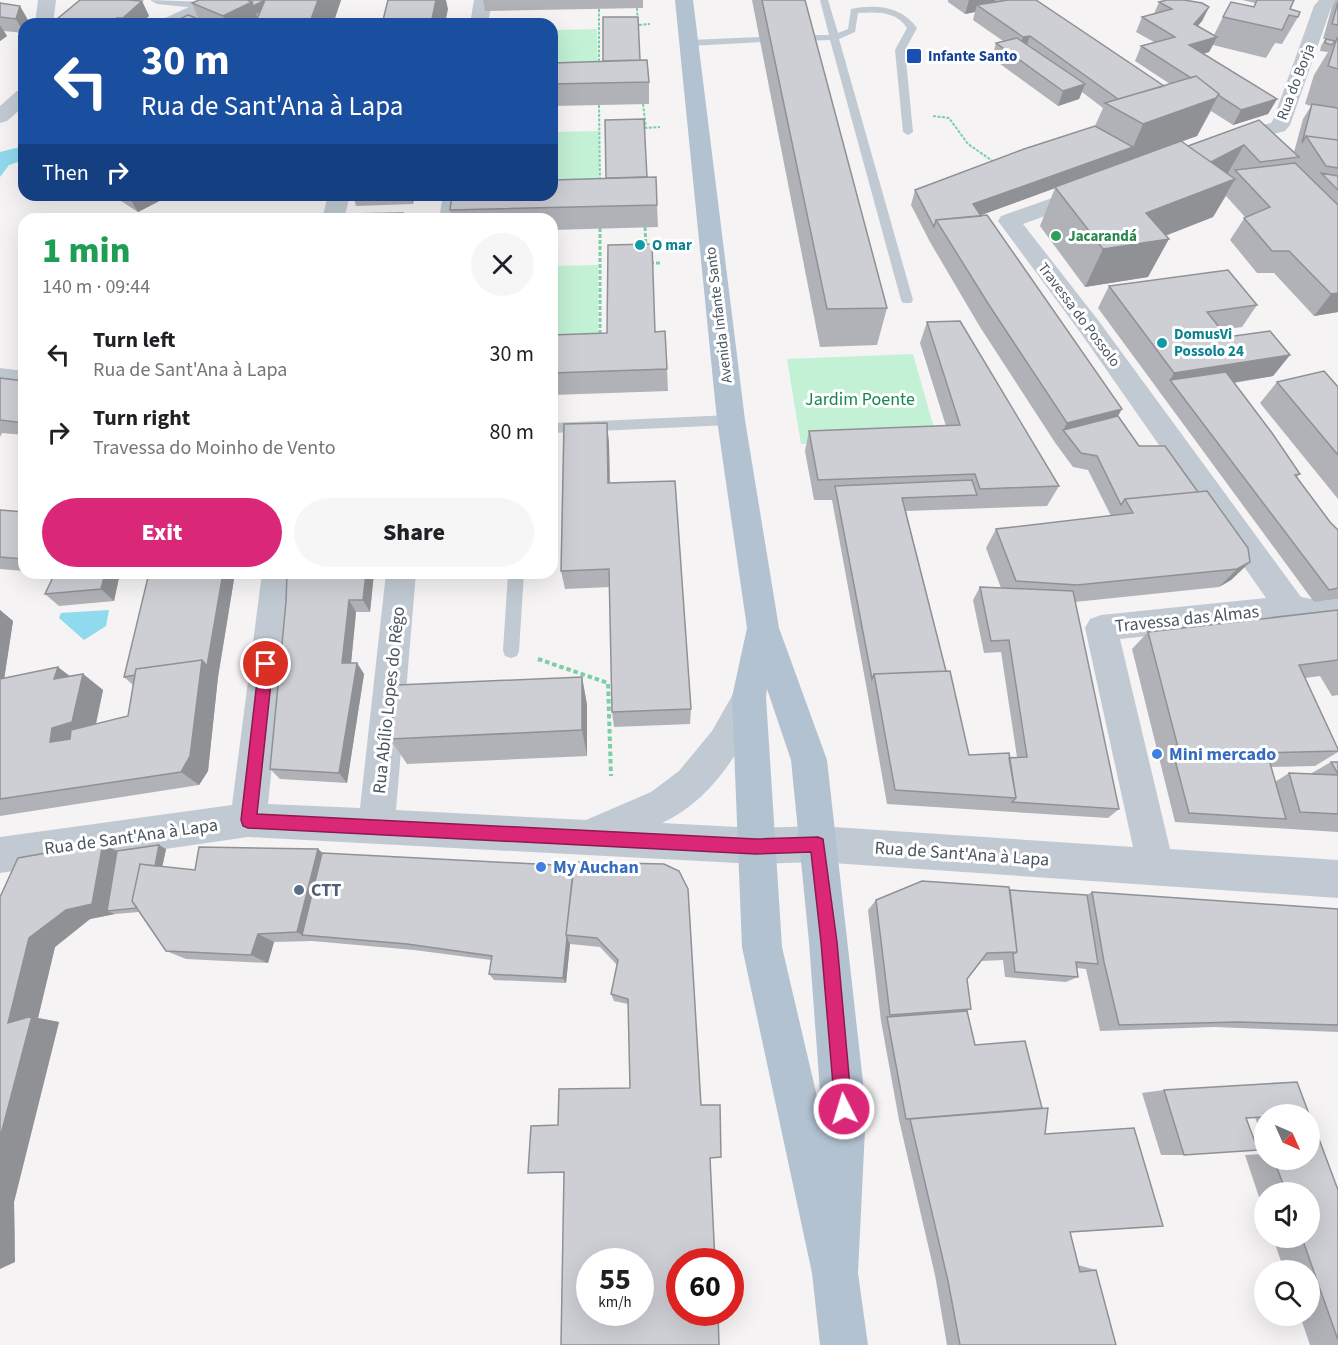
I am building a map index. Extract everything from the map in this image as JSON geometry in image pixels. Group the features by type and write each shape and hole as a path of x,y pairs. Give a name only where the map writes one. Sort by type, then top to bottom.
{"main road":[{"name":"Avenida Infante Santo","path":"684,0 732,420 763,628 809,760 844,1109 835,1273"},
{"name":"Avenida Infante Santo","path":"763,628 749,697 762,946 835,1273 844,1345"}],"street":[{"path":"45,18 47,0"},
{"path":"157,0 213,3"},
{"path":"480,18 483,0"},
{"name":"Rua do Borja","path":"1262,154 1222,137 1278,127 1283,121 1323,6 1329,0"},
{"path":"180,18 213,3"},
{"path":"0,117 18,100"},
{"name":"Travessa do Possolo","path":"1109,184 1009,221 1096,336 1291,608"},
{"path":"0,377 18,379"},
{"path":"248,820 276,579"},
{"name":"Rua Abílio Lopes do Rêgo","path":"376,827 400,579"},
{"name":"Travessa das Almas","path":"1156,867 1101,628 1291,608 1321,614 1338,612"},
{"name":"Rua de Sant'Ana à Lapa","path":"586,838 666,803 699,776 728,736 749,697"},
{"name":"Rua de Sant'Ana à Lapa","path":"1,858 248,820 756,846 818,844 1338,879"}],"lane":[{"path":"824,0 907,300"},
{"path":"801,38 836,37 849,34 852,30 854,11 852,0"},
{"path":"854,11 872,9 891,12 908,20 912,28 900,50 908,132"},
{"path":"690,43 760,40"},
{"path":"558,428 732,420"},
{"path":"512,651 516,579"}],"path":[{"path":"636,8 638,24 650,24"},
{"path":"599,9 599,73"},
{"path":"643,104 646,128 660,127"},
{"path":"599,105 600,189"},
{"path":"906,112 949,118 968,144 995,163"},
{"path":"645,227 646,251"},
{"path":"600,228 600,343"},
{"path":"646,263 662,263"},
{"path":"512,651 608,683 611,776"}],"green space":[{"path":"597,29 598,77 558,79 558,30"},
{"path":"599,131 599,193 558,194 558,132"},
{"path":"598,265 598,348 558,349 558,266"},
{"name":"Jardim Poente","path":"913,354 937,439 801,444 787,359"}],"water":[{"path":"18,148 18,162 9,165 0,177 0,152"},
{"path":"109,610 106,626 84,640 59,618 61,613"}],"building":[{"path":"80,0 142,1 123,18 58,18"},
{"path":"199,0 247,0 252,2 223,16 192,3"},
{"path":"247,0 265,0 253,6 252,2"},
{"path":"265,0 318,0 311,18 258,18"},
{"path":"388,0 436,0 432,18 384,18"},
{"path":"762,0 805,0 887,308 827,309"},
{"path":"1008,0 1036,0 1164,86 1118,99 1030,36 1023,37 977,5"},
{"path":"1167,0 1202,3 1209,7 1194,24 1217,37 1189,45 1277,99 1241,110 1218,95 1196,76 1191,78 1141,46 1175,37 1142,17 1172,9 1159,2"},
{"path":"1257,0 1294,0 1290,9 1300,12 1298,17 1289,15 1282,30 1223,17 1231,2 1254,7"},
{"path":"1338,2 1338,25 1332,24"},
{"path":"0,3 20,6 16,19 0,17"},
{"path":"603,17 638,17 640,60 603,61"},
{"path":"1017,38 1085,84 1063,91 996,43"},
{"path":"1338,38 1338,69 1328,66"},
{"path":"1326,39 1335,41 1332,45 1325,43"},
{"path":"647,60 649,82 558,84 558,63"},
{"path":"1196,76 1219,94 1216,98 1143,124 1105,103"},
{"path":"1312,104 1338,108 1338,140 1306,136 1302,143"},
{"path":"644,119 647,177 606,178 605,120"},
{"path":"1259,120 1299,157 1260,162 1244,145 1211,162 1188,146"},
{"path":"1095,126 1133,147 973,204 981,216 936,220 934,227 915,190 1024,149"},
{"path":"1306,136 1338,140 1338,168 1326,166"},
{"path":"1181,141 1235,179 1146,213 1169,239 1103,249 1055,187"},
{"path":"1295,163 1338,205 1338,293 1331,294 1289,251 1272,251 1244,218 1270,207 1235,170"},
{"path":"1321,173 1338,176 1338,190"},
{"path":"656,177 657,205 450,210 451,201 558,201 558,180"},
{"path":"987,215 1122,409 1067,423 936,220"},
{"path":"652,244 655,332 665,331 667,369 558,373 558,335 607,333 608,245"},
{"path":"1228,270 1257,305 1207,312 1227,337 1270,331 1290,355 1174,373 1109,286"},
{"path":"960,321 1059,486 980,489 975,474 818,480 809,431 960,425 927,322"},
{"path":"1324,371 1338,387 1338,455 1277,382"},
{"path":"1226,372 1300,474 1295,475 1338,530 1338,588 1329,590 1170,380"},
{"path":"0,378 18,380 18,422 0,420"},
{"path":"1118,416 1139,446 1165,446 1198,492 1125,499 1121,505 1097,456 1081,453 1063,430"},
{"path":"607,423 608,483 675,481 691,709 612,712 609,569 561,571 564,424"},
{"path":"972,480 977,495 902,498 946,671 874,674 872,679 835,486"},
{"path":"1207,491 1248,548 1250,562 1237,569 1077,585 1016,581 996,529 1133,513 1125,499"},
{"path":"0,510 18,512 18,558 0,557"},
{"path":"52,579 104,579 101,589 45,594"},
{"path":"148,579 222,579 207,666 202,660 136,669 135,675 124,677"},
{"path":"287,579 365,579 363,600 349,600 342,663 357,663 339,773 270,769"},
{"path":"980,587 1073,591 1119,809 1012,802 1016,798 1009,758 1027,757 1009,640 991,641"},
{"path":"1338,610 1338,660 1299,665 1338,751 1180,755 1148,632"},
{"path":"202,660 190,756 181,772 0,799 0,679 58,667 54,679 83,674 72,722 52,728 50,742 70,739 71,730 128,716 136,669"},
{"path":"950,671 969,755 1009,753 1016,798 895,790 874,674"},
{"path":"582,677 582,730 390,739 397,685"},
{"path":"1268,756 1286,819 1189,813 1175,760"},
{"path":"1331,762 1338,762 1338,774"},
{"path":"1289,773 1338,775 1338,814 1300,812"},
{"path":"103,843 92,904 66,910 29,938 8,1023 32,1016 0,1138 0,897 18,858"},
{"path":"159,845 155,866 140,864 132,901 137,908 107,911 117,851"},
{"path":"199,847 318,849 297,932 258,934 251,955 166,951 132,901 140,864 195,870"},
{"path":"322,853 574,866 563,978 489,974 492,956 407,944 302,935"},
{"path":"574,862 664,864 679,871 688,889 701,1105 720,1105 721,1157 710,1158 714,1248 666,1248 666,1326 718,1326 719,1345 561,1345 564,1172 528,1173 531,1126 558,1125 559,1089 630,1088 628,999 611,994 618,960 597,938 566,935"},
{"path":"922,881 1009,887 1017,952 987,953 967,979 971,1009 890,1015 876,900"},
{"path":"1010,890 1087,895 1098,964 1076,962 1078,977 1015,972 1013,954 1017,952"},
{"path":"1092,892 1338,909 1338,1025 1238,1022 1119,1025 1104,962"},
{"path":"967,1011 975,1045 1025,1041 1042,1108 906,1119 887,1017"},
{"path":"1297,1082 1305,1104 1254,1104 1254,1118 1246,1118 1254,1139 1254,1150 1184,1155 1164,1090"},
{"path":"1048,1108 1045,1134 1134,1128 1163,1226 1070,1232 1080,1272 1096,1270 1116,1345 960,1345 948,1281 910,1119"},
{"path":"1320,1142 1338,1190 1338,1340 1320,1289 1320,1260 1310,1260 1306,1248 1320,1248 1320,1182 1282,1182 1278,1170 1320,1170"}],"place":[{"name":"Infante Santo","path":"914,56"},
{"name":"Jacarandá","path":"1056,236"},
{"name":"O mar","path":"640,245"},
{"name":"DomusVi Possolo 24","path":"1162,343"},
{"name":"Mini mercado","path":"1157,754"},
{"name":"My Auchan","path":"541,867"},
{"name":"CTT","path":"299,890"}],"route":[{"path":"266,664 248,820 756,846 818,844 844,1109"}]}
